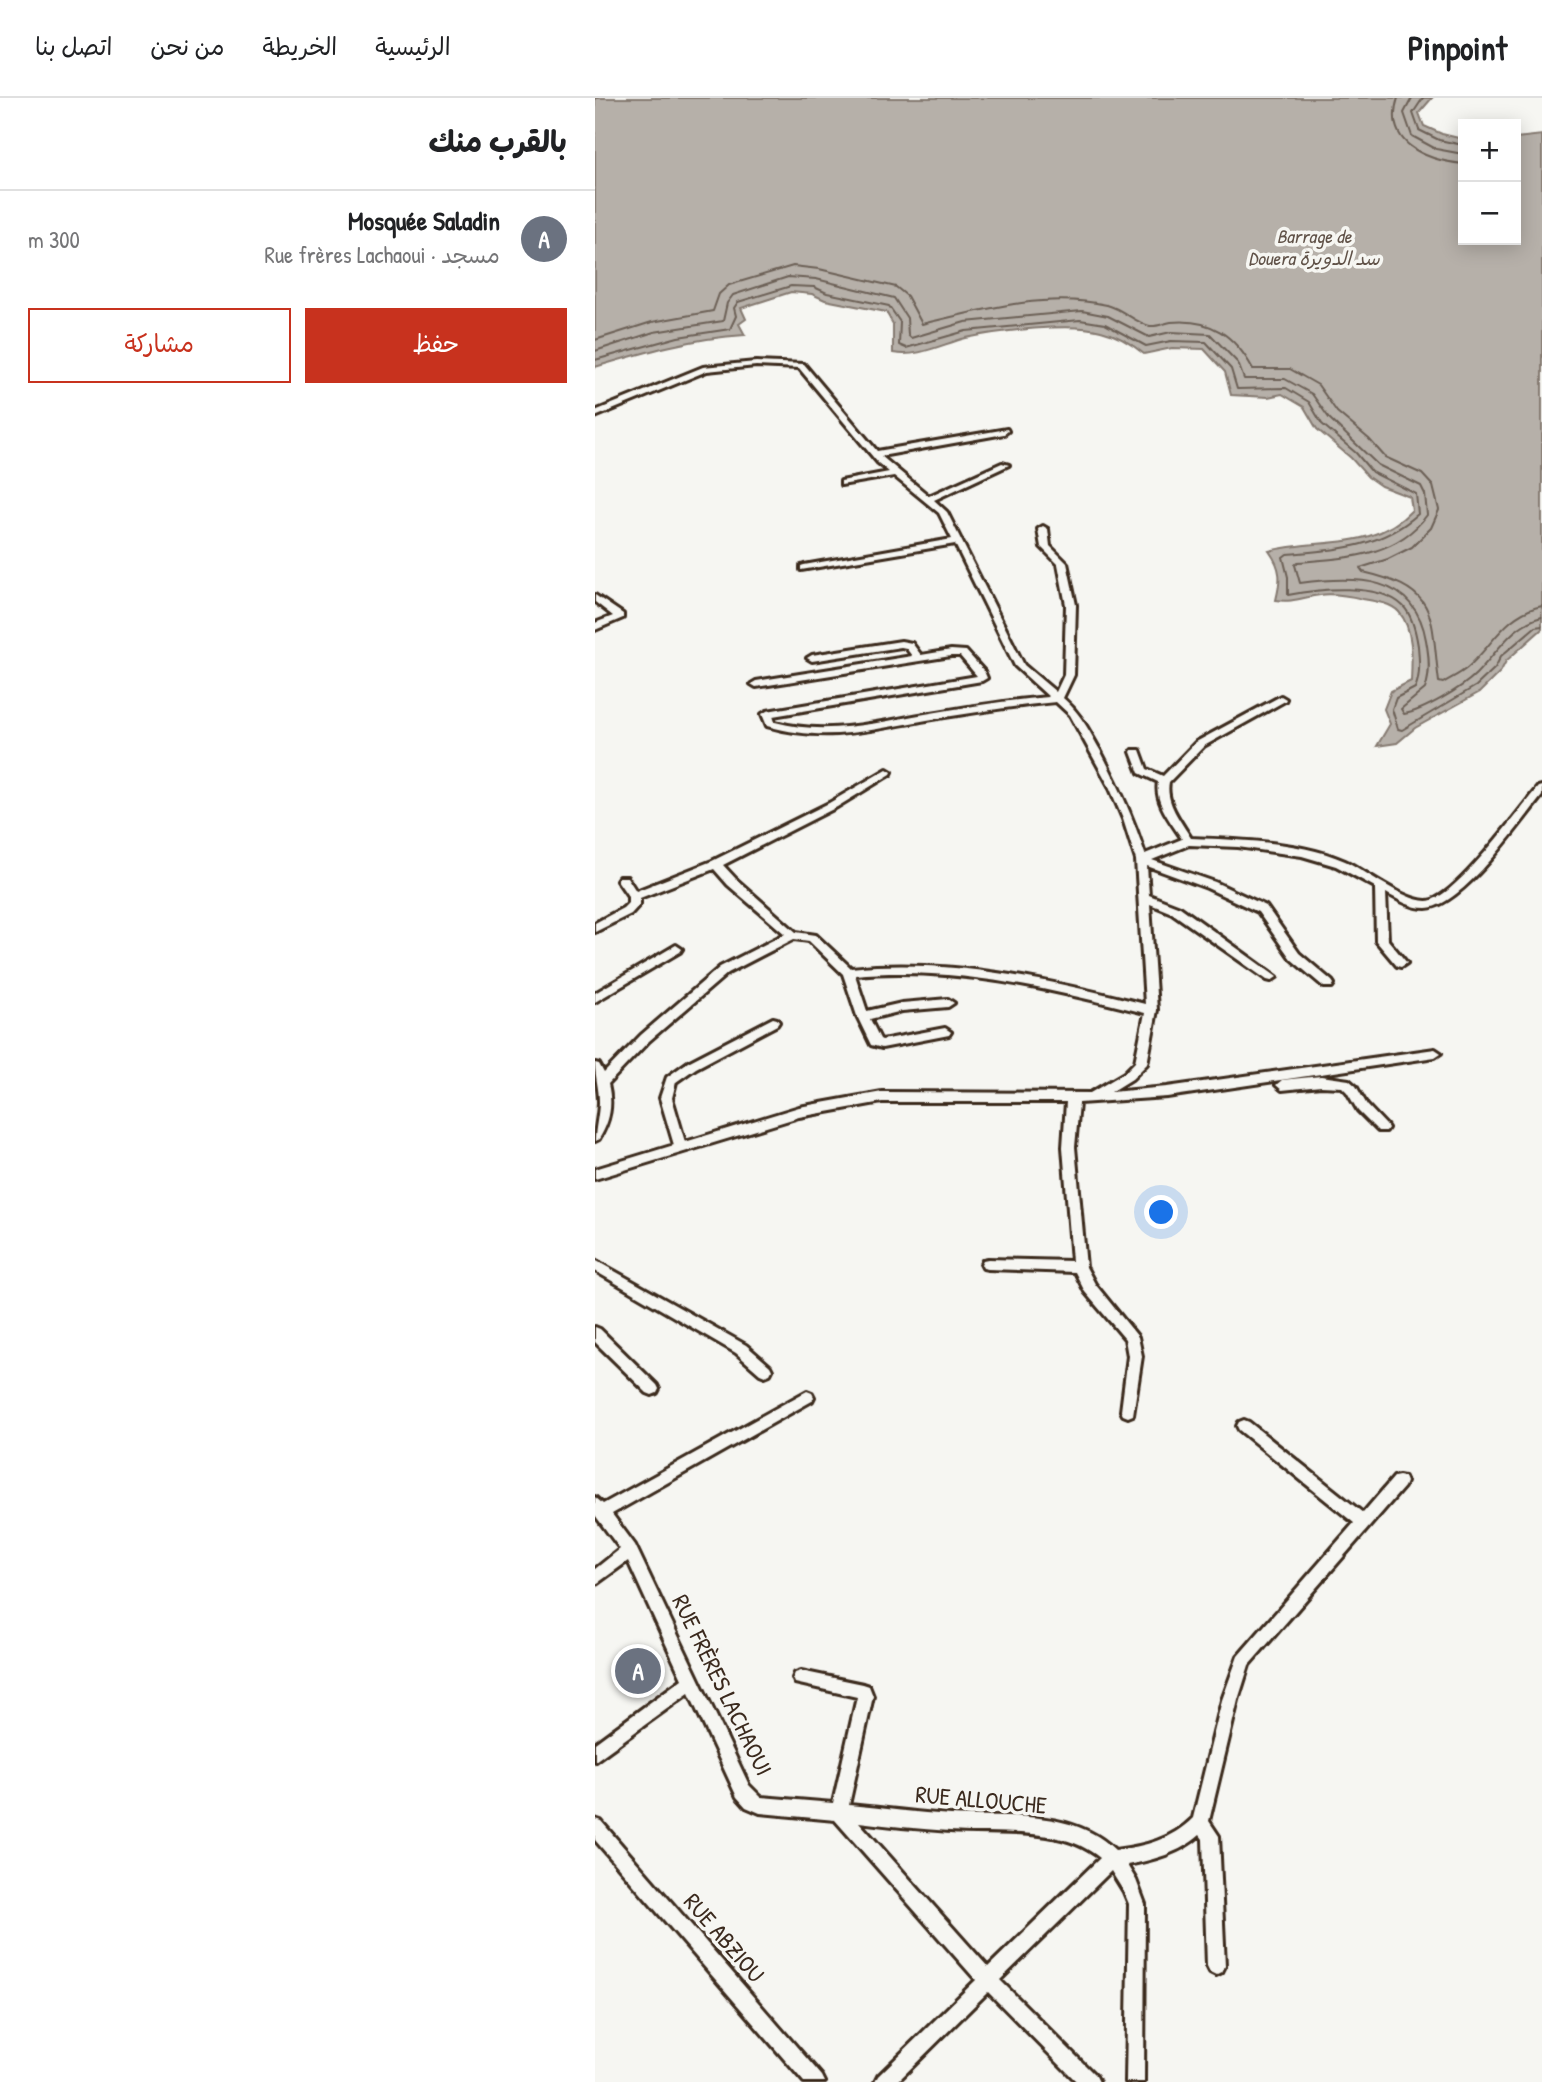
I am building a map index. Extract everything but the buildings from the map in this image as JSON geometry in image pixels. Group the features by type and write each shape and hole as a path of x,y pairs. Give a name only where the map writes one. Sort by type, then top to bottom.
{"street":[{"path":"595,414 706,369 756,364 801,366 876,454 943,512 1020,666 1074,713 1114,786 1141,860 1151,1010 1141,1064 1128,1076 1092,1098"},
{"path":"876,454 1004,431"},
{"path":"929,499 1005,465"},
{"path":"844,483 896,473"},
{"path":"1042,529 1046,547 1062,563 1071,605 1069,675 1057,699"},
{"path":"804,568 958,541"},
{"path":"595,598 620,616 595,627"},
{"path":"812,658 901,644 909,645 918,657"},
{"path":"755,684 918,657 963,653 981,673 982,678 774,710 767,714 772,724 792,732 830,734 1012,702 1057,699"},
{"path":"1188,841 1164,801 1161,789 1164,781 1201,744 1281,699"},
{"path":"1136,752 1143,771 1164,781"},
{"path":"621,900 629,889 716,864 833,805 887,772"},
{"path":"1141,860 1188,841 1238,843 1302,852 1340,863 1409,901 1421,905 1436,903 1462,883 1542,789"},
{"path":"1141,860 1211,886 1262,909 1295,956 1328,984"},
{"path":"716,864 732,882 793,935 812,938 848,972 871,1037 882,1044 945,1032"},
{"path":"1380,885 1382,942 1401,963"},
{"path":"595,928 627,911 634,904 629,889"},
{"path":"1143,897 1176,910 1271,977"},
{"path":"603,1082 645,1038 724,970 793,935"},
{"path":"595,998 676,949"},
{"path":"848,972 908,968 948,970 1074,990 1151,1010"},
{"path":"863,1016 902,1007 948,1003"},
{"path":"681,1148 666,1098 671,1080 692,1065 773,1022"},
{"path":"595,1174 799,1112 883,1097 1092,1098 1227,1084 1435,1053"},
{"path":"595,1067 603,1082 605,1115 595,1136"},
{"path":"1227,1084 1250,1088 1340,1081 1352,1089 1362,1108 1382,1128"},
{"path":"1073,1097 1069,1147 1079,1266 1090,1288 1131,1337 1135,1356 1128,1411"},
{"path":"988,1264 1079,1266"},
{"path":"595,1265 741,1349 765,1370"},
{"path":"595,1333 652,1389"},
{"path":"599,1508 807,1397"},
{"path":"1244,1426 1364,1521"},
{"path":"884,2082 1111,1859 1151,1853 1175,1844 1201,1823 1230,1700 1243,1661 1399,1482"},
{"name":"RUE FRÈRES LACHAOUI","path":"599,1508 630,1550 743,1791 760,1805 839,1812"},
{"path":"595,1578 630,1550"},
{"path":"801,1678 863,1691 865,1696 866,1703 839,1812 987,1979 1090,2082"},
{"path":"595,1753 692,1681"},
{"name":"RUE ALLOUCHE","path":"839,1812 961,1824 1044,1828 1092,1842 1111,1859"},
{"path":"1201,1823 1210,1836 1216,1966"},
{"name":"RUE ABZIOU","path":"595,1827 816,2082"},
{"path":"1111,1859 1128,1881 1137,1904 1135,2082"}],"water":[{"name":"Barrage de Douera سد الدويرة","path":"595,98 1432,98 1419,113 1424,126 1458,138 1458,245 1521,245 1521,137 1542,135 1542,629 1506,661 1501,671 1480,692 1415,728 1397,743 1377,746 1390,724 1384,709 1391,691 1411,681 1411,645 1404,619 1396,609 1387,604 1347,596 1325,594 1276,600 1279,575 1269,551 1363,538 1381,532 1412,510 1410,497 1381,486 1368,477 1351,458 1317,429 1304,407 1282,394 1268,397 1231,395 1225,372 1204,349 1172,348 1144,354 1124,340 1107,333 1088,328 1054,327 980,335 912,354 893,353 893,324 886,312 825,300 812,294 791,292 741,308 746,319 739,324 745,335 687,342 595,367"}],"place":[{"name":"Mosquée Saladin","path":"638,1671"}]}
